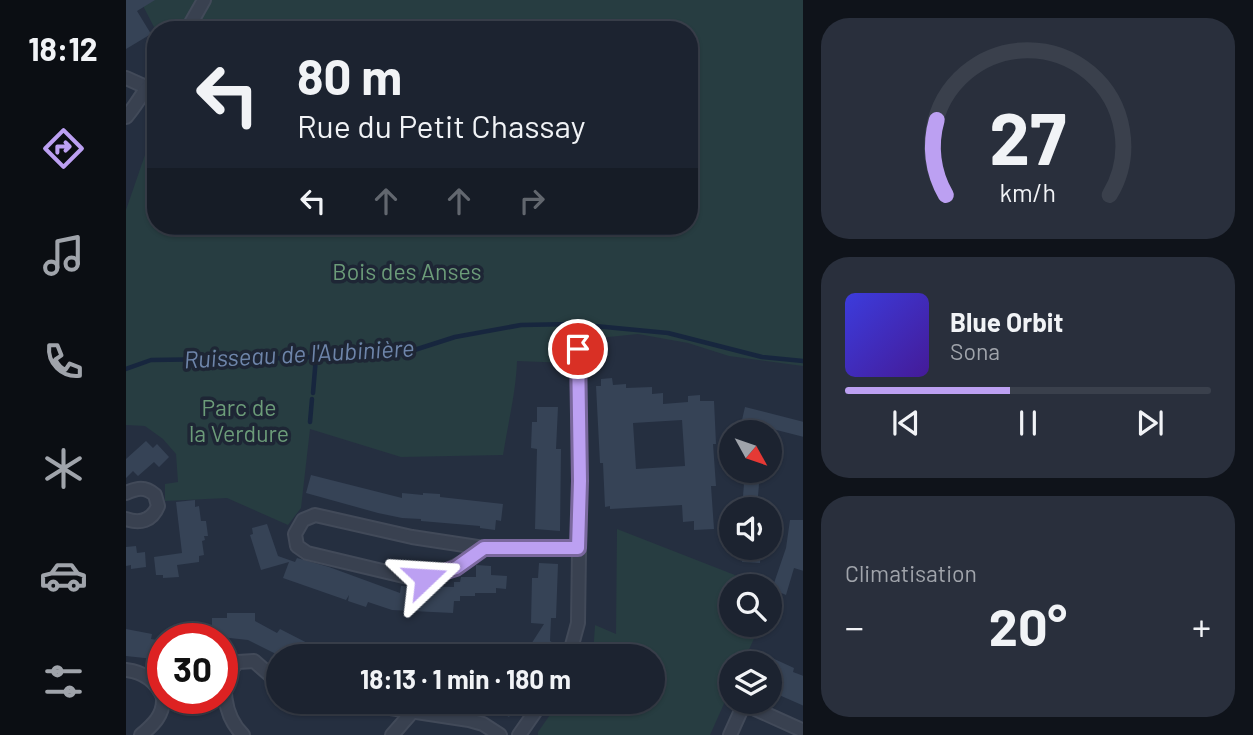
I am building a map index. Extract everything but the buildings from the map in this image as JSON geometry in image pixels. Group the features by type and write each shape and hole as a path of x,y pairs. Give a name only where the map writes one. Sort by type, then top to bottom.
{"street":[{"path":"192,21 204,0"},
{"path":"126,78 146,87 126,117"},
{"path":"572,644 578,623 578,349"},
{"path":"126,493 145,488 155,495 158,506 156,512 147,520 140,522 126,519"},
{"path":"484,548 456,568 425,578 412,578 307,553 297,546 295,534 303,520 315,515 412,537 484,548 578,548"},
{"path":"243,735 230,716 225,683 227,674 238,662 254,661 266,672"},
{"path":"126,670 147,677"},
{"path":"730,735 744,704 803,731"},
{"path":"141,735 160,714"},
{"path":"392,735 410,714"},
{"path":"432,714 483,724 500,735"},
{"path":"519,735 534,714"}],"green space":[{"path":"140,0 803,0 803,366 729,356 688,343 638,334 569,341 568,363 517,361 503,455 401,457 310,429 301,508 288,525 227,498 165,501 165,484 178,482 176,454 163,439 145,426 126,425 126,210 147,149 147,235 698,235 698,21 151,21"},
{"path":"617,529 732,574 719,574 719,637 755,637 748,651 719,651 719,714 710,735 538,735 551,714 665,714 665,644 594,644 595,625 616,634"}],"waterway":[{"name":"Ruisseau de l'Aubinière","path":"126,369 151,360 405,353 455,337 521,325 574,324 668,333 762,357 803,361"},
{"path":"313,393 316,357"},
{"path":"310,422 312,399"}],"route":[{"path":"425,578 456,568 484,548 578,548 578,349"}],"park label":[{"name":"Bois des Anses","path":"407,271"},
{"name":"Parc de la Verdure","path":"239,420"}]}
